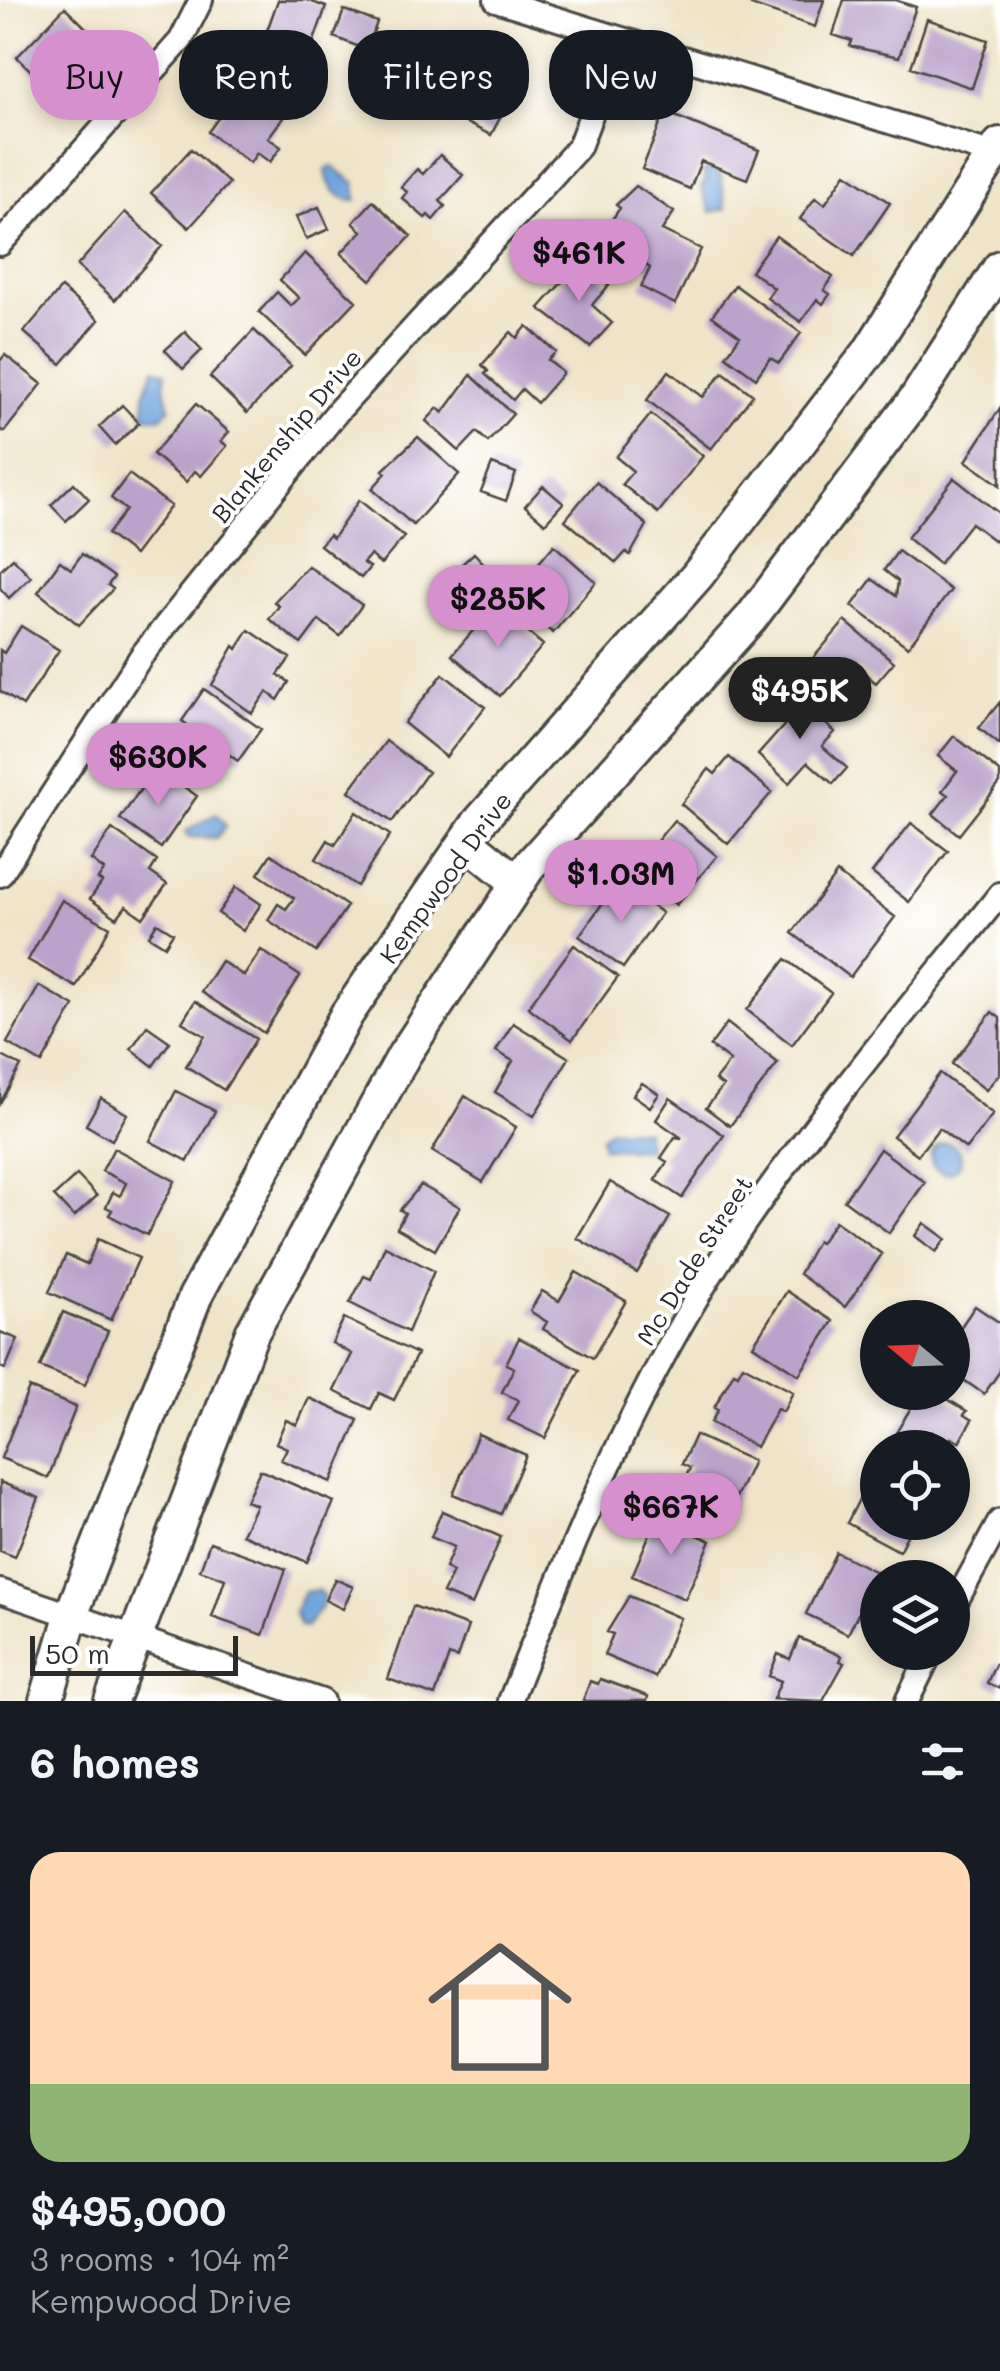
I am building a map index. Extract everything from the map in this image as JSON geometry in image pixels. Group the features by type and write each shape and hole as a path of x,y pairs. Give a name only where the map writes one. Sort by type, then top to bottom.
{"main road":[{"name":"Kempwood Drive","path":"46,1701 72,1613 195,1297 347,1014 466,841 732,531 869,352 998,152"},
{"path":"111,1701 252,1333 404,1055 518,882 751,618 917,397 1000,267"},
{"path":"466,841 518,882"}],"street":[{"path":"0,244 181,40 201,0"},
{"path":"496,0 588,30"},
{"path":"693,62 998,152"},
{"name":"Blankenship Drive","path":"0,874 142,655 338,411 579,148 589,120"},
{"name":"Mc Dade Street","path":"510,1701 581,1520 660,1366 742,1226 1000,894"},
{"path":"970,1576 1000,1521"},
{"path":"0,1591 322,1701"},
{"path":"906,1701 922,1670"}],"water":[{"path":"332,166 355,183 357,200 344,198 332,187 326,170"},
{"path":"709,168 721,175 726,209 711,212 701,186 706,180 703,172"},
{"path":"154,368 166,372 164,384 170,408 161,418 144,416 145,392"},
{"path":"216,814 226,826 216,838 189,837 185,832"},
{"path":"610,1129 646,1130 648,1150 603,1148 601,1137"},
{"path":"946,1143 957,1147 961,1158 957,1169 946,1173 935,1169 931,1158 935,1147"},
{"path":"318,1590 323,1596 322,1606 306,1627 300,1626 294,1612 304,1592"}],"building":[{"path":"278,0 307,0 326,7 318,30 267,30"},
{"path":"752,0 824,0 815,27 751,5"},
{"path":"844,0 895,0 916,7 899,57 850,46 852,41 833,35"},
{"path":"65,7 88,30 43,30"},
{"path":"344,10 377,22 374,30 348,30 348,43 334,37"},
{"path":"927,19 988,40 972,88 911,67"},
{"path":"30,43 30,70 17,57"},
{"path":"217,120 281,120 268,138 281,147 270,162 257,153 250,163 208,132"},
{"path":"460,120 499,120 491,135"},
{"path":"662,120 685,120 759,150 747,179 701,161 690,189 642,169"},
{"path":"191,149 229,183 189,228 151,193"},
{"path":"440,155 463,175 440,201 445,206 433,220 402,198 407,192 401,187 417,169 423,174"},
{"path":"846,173 890,203 854,256 800,219 815,198 825,204"},
{"path":"636,186 674,212 662,230 701,249 675,304 641,287 650,268 602,234 620,208 616,205"},
{"path":"373,201 411,236 371,280 341,253 362,231 353,223"},
{"path":"319,207 329,229 306,239 296,217"},
{"path":"125,212 162,246 115,300 77,266"},
{"path":"776,236 833,277 824,290 830,294 823,304 817,299 801,322 767,298 774,288 751,271"},
{"path":"305,253 356,301 305,355 259,312 277,292 291,306 299,298 280,280"},
{"path":"582,260 609,285 592,305 612,323 590,347 539,308"},
{"path":"735,285 801,333 779,363 770,358 756,378 726,356 740,336 712,316"},
{"path":"61,288 99,320 61,364 24,332"},
{"path":"527,326 556,352 548,360 563,373 537,403 522,389 513,400 485,374 488,371 482,365 511,332 517,338"},
{"path":"254,330 291,366 247,413 210,377"},
{"path":"185,332 202,350 183,369 165,350"},
{"path":"5,355 42,384 4,432 0,429 0,361"},
{"path":"669,371 703,397 723,372 753,395 711,449 647,400"},
{"path":"471,375 513,414 488,442 477,432 459,451 426,421 438,408 443,413"},
{"path":"196,404 229,432 221,441 227,446 201,476 195,471 186,482 153,454"},
{"path":"122,405 139,423 115,445 99,427"},
{"path":"1000,408 1000,485 966,461"},
{"path":"651,414 703,456 658,513 622,484 633,471 616,457"},
{"path":"418,437 459,474 413,525 372,489 386,473 383,470"},
{"path":"492,464 516,473 506,501 481,492"},
{"path":"129,474 171,506 134,555 107,534 126,510 111,498"},
{"path":"954,478 1000,514 1000,535 995,541 971,523 939,564 907,538"},
{"path":"596,482 647,525 630,555 626,552 616,563 565,520"},
{"path":"74,483 89,499 66,521 51,505"},
{"path":"543,486 563,503 545,523 525,506"},
{"path":"359,500 404,537 381,564 370,555 363,563 370,567 361,578 320,545 329,535 333,538"},
{"path":"554,545 596,582 553,633 510,597"},
{"path":"898,551 951,590 908,647 852,606 872,579 896,596 898,581 884,570"},
{"path":"474,553 485,565 474,576 462,564"},
{"path":"82,554 114,577 108,585 113,589 79,625 38,592 60,561 71,569"},
{"path":"13,558 31,577 9,598 0,588 0,570"},
{"path":"308,566 362,605 340,636 319,620 301,644 269,619 279,606 274,602"},
{"path":"495,605 543,645 500,696 452,655"},
{"path":"845,621 894,662 876,683 858,668 843,685 837,680 820,700 796,678"},
{"path":"21,626 59,650 23,706 0,691 0,650 4,653"},
{"path":"249,630 290,658 278,675 289,682 278,700 267,692 252,713 212,685 234,646 237,649"},
{"path":"443,674 485,707 446,757 404,723"},
{"path":"787,688 835,732 822,746 847,768 833,784 808,762 789,783 758,755 787,722 771,708"},
{"path":"204,689 261,729 238,761 224,751 203,780 177,761 197,732 182,721"},
{"path":"1000,702 1000,745 979,728"},
{"path":"954,736 1000,772 1000,783 959,835 933,814 948,795 942,791 957,771 938,756"},
{"path":"386,741 428,772 392,822 349,791"},
{"path":"729,757 772,792 728,844 681,804 709,769 715,774"},
{"path":"156,767 197,796 161,848 120,819"},
{"path":"356,812 390,835 357,886 316,859 328,840 335,845"},
{"path":"674,820 717,856 676,905 634,868 637,864 632,860 649,842 653,846"},
{"path":"911,823 948,851 909,902 872,873"},
{"path":"112,829 157,861 150,872 167,884 143,918 126,906 117,918 90,899 102,882 98,879 104,870 91,860"},
{"path":"271,854 347,906 316,952 268,920 278,904 286,909 294,898 258,874"},
{"path":"837,873 895,917 850,977 792,933"},
{"path":"618,882 662,913 623,968 579,936"},
{"path":"236,887 261,904 243,931 218,913"},
{"path":"62,900 110,927 76,987 28,960"},
{"path":"157,923 173,933 165,946 149,936"},
{"path":"574,945 618,977 572,1040 528,1007"},
{"path":"261,950 300,976 264,1033 201,992 221,961 244,976"},
{"path":"786,959 831,993 792,1045 747,1010"},
{"path":"39,986 74,1006 42,1063 7,1043"},
{"path":"195,1001 256,1039 224,1090 186,1066 205,1036 182,1022"},
{"path":"992,1012 1000,1018 1000,1073 986,1090 952,1064"},
{"path":"513,1023 569,1058 534,1116 495,1092 513,1061 496,1051"},
{"path":"727,1023 778,1063 730,1126 706,1108 723,1086 715,1080 730,1061 710,1046"},
{"path":"147,1026 170,1042 153,1066 131,1049"},
{"path":"0,1055 21,1066 0,1103"},
{"path":"940,1073 993,1114 966,1149 939,1128 918,1155 893,1136"},
{"path":"642,1083 659,1094 650,1107 633,1095"},
{"path":"176,1091 215,1111 188,1161 150,1141"},
{"path":"465,1096 516,1127 483,1182 432,1151"},
{"path":"101,1098 127,1114 112,1140 86,1125"},
{"path":"670,1098 724,1135 682,1198 655,1180 667,1162 661,1158 675,1137 682,1138 656,1120"},
{"path":"114,1148 175,1181 147,1235 109,1215 112,1210 106,1207 113,1192 120,1196 126,1183 102,1171"},
{"path":"880,1149 925,1182 889,1233 844,1200"},
{"path":"77,1175 97,1196 74,1217 54,1196"},
{"path":"610,1182 670,1217 637,1273 577,1238"},
{"path":"421,1185 460,1207 435,1250 397,1228 405,1213 400,1210"},
{"path":"835,1221 882,1254 845,1307 799,1274 817,1241 820,1243"},
{"path":"924,1223 946,1239 936,1252 915,1236"},
{"path":"98,1239 139,1258 111,1320 49,1292 66,1255 87,1264"},
{"path":"385,1246 434,1271 408,1332 350,1303 364,1276 371,1279"},
{"path":"576,1272 626,1301 593,1358 543,1329 547,1322 530,1311 542,1291 559,1301"},
{"path":"787,1291 833,1321 799,1375 753,1345"},
{"path":"975,1306 1000,1323 1000,1371 984,1394 970,1384 970,1313"},
{"path":"63,1312 108,1331 85,1385 40,1367"},
{"path":"344,1318 417,1354 394,1400 379,1393 371,1409 334,1391 352,1354 332,1343"},
{"path":"0,1332 18,1339 5,1369 0,1367"},
{"path":"519,1338 580,1370 545,1438 508,1420 518,1400 502,1392 514,1368 506,1364"},
{"path":"743,1365 793,1392 783,1412 777,1409 756,1447 711,1422 718,1410 714,1408 734,1372 738,1374"},
{"path":"29,1388 76,1407 48,1478 1,1458"},
{"path":"309,1398 358,1420 331,1482 281,1460 287,1448 276,1443 286,1420 297,1425"},
{"path":"909,1410 965,1410 964,1415 972,1420 966,1430 898,1430"},
{"path":"478,1434 526,1455 501,1514 453,1494"},
{"path":"695,1435 753,1461 724,1523 675,1500 690,1468 682,1464"},
{"path":"260,1470 334,1502 307,1562 242,1534 256,1505 246,1501"},
{"path":"0,1482 39,1498 15,1557 0,1551"},
{"path":"860,1498 860,1530 847,1523"},
{"path":"442,1511 501,1537 472,1605 443,1593 453,1572 445,1568 454,1547 431,1537"},
{"path":"657,1517 711,1541 685,1599 632,1576"},
{"path":"879,1540 905,1540 899,1551"},
{"path":"210,1542 286,1569 263,1635 212,1617 225,1579 200,1570"},
{"path":"836,1552 860,1564 860,1610 848,1634 806,1614"},
{"path":"335,1579 353,1587 343,1609 325,1600"},
{"path":"629,1596 680,1618 655,1677 604,1655 613,1634 607,1632"},
{"path":"413,1606 468,1626 457,1658 449,1655 435,1696 388,1679"},
{"path":"799,1638 842,1656 840,1661 844,1663 823,1701 773,1699 781,1681 769,1676 778,1654 790,1659"},
{"path":"996,1663 1000,1664 1000,1689 987,1683"},
{"path":"600,1679 648,1696 647,1701 583,1701 590,1681 598,1684"}]}
